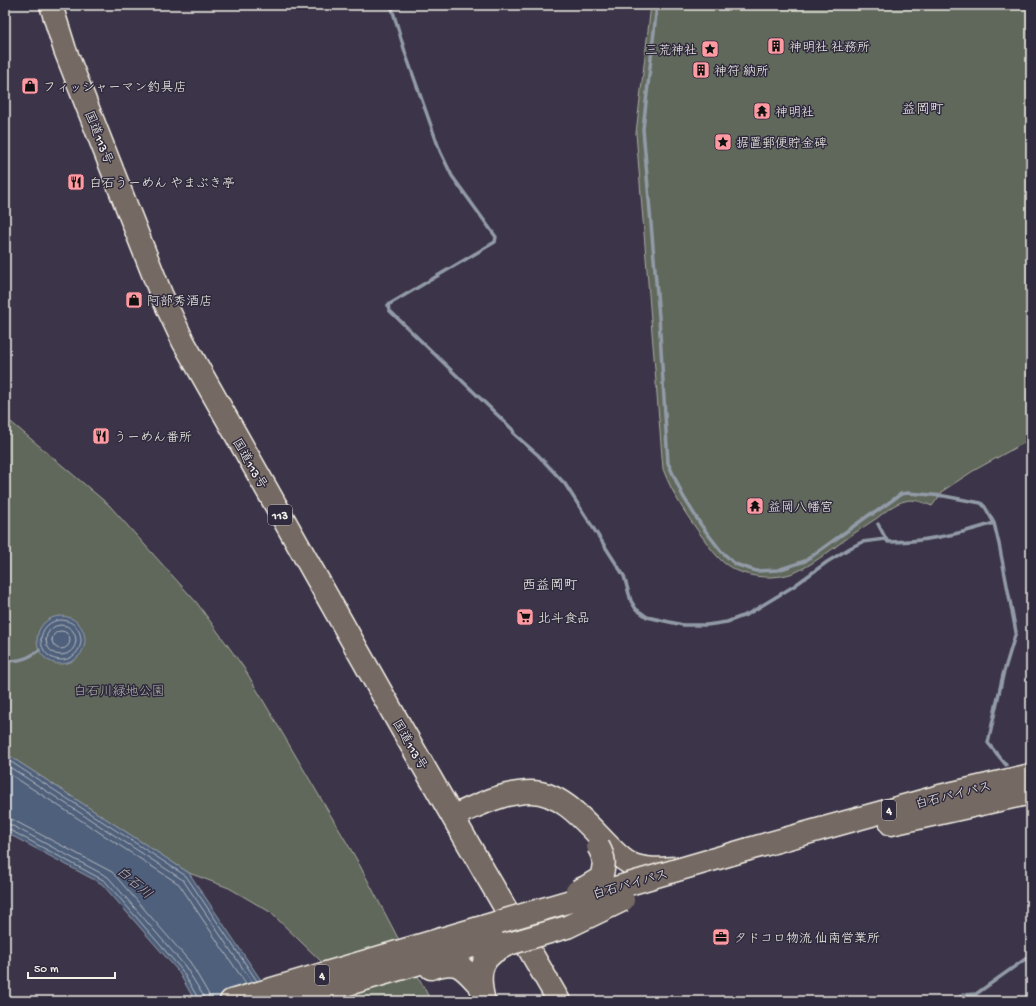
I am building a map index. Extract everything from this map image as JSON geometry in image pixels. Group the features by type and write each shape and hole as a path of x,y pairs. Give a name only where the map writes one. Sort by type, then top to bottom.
{"highway":[{"name":"国道113号","path":"51,5 65,50 161,294 183,341 398,722 559,1001"},
{"name":"白石バイパス","path":"231,1001 419,960 455,934 504,928 567,927 623,900 751,856 940,796 1031,775"},
{"path":"453,816 499,796 533,792 551,796 570,807 586,823 600,843 604,856 604,866 601,878 586,887 562,896 504,928 500,947 491,953 485,962 481,973 482,993"},
{"name":"白石バイパス","path":"290,1001 419,960 504,928 683,867 751,856 1031,793"},
{"path":"600,843 630,864 654,869 683,867"},
{"path":"320,1001 419,960 440,965 451,963 462,967 482,993"}],"green space":[{"path":"651,5 1031,5 1031,439 973,471 944,490 932,506 912,500 898,504 890,508 812,563 787,575 768,577 750,575 740,572 724,563 712,550 688,516 672,489 663,469 636,133"},
{"name":"白石川緑地公園","path":"5,417 109,505 197,603 244,668 357,860 431,1001 359,1001 356,995 270,912 229,888 189,873 5,753"}],"water":[{"path":"61,616 70,618 78,623 83,631 85,640 83,649 78,657 70,662 61,664 52,662 44,657 39,649 37,640 39,631 44,623 52,618"},
{"name":"白石川","path":"5,753 189,873 275,1001 195,1001 178,971 102,884 5,832"}],"waterway":[{"path":"391,5 406,55 440,151 452,176 496,237 495,242 388,305 389,310 513,430 514,434 538,455 565,484 624,576 631,601 636,609 647,617 683,625 707,625 727,622 748,614 794,586 827,562 850,548 862,542 886,539 878,524"},
{"path":"657,5 643,129 659,317 668,463 683,496 701,525 721,551 735,564 756,571 778,570 805,561 872,513"},
{"path":"873,514 901,494 908,493 944,496 981,503 994,523 1016,632 1003,675 988,743 1006,765"},
{"path":"886,539 888,542 915,541 955,534 994,523"},
{"path":"5,661 23,659 31,656 39,650"},
{"path":"954,1001 963,995 976,994 1031,955"}],"place":[{"name":"神明社 社務所","path":"776,46"},
{"name":"三荒神社","path":"710,49"},
{"name":"神符 納所","path":"701,70"},
{"name":"フィッシャーマン釣具店","path":"30,86"},
{"name":"神明社","path":"762,111"},
{"name":"据置郵便貯金碑","path":"723,142"},
{"name":"白石うーめん やまぶき亭","path":"76,182"},
{"name":"阿部秀酒店","path":"134,300"},
{"name":"うーめん番所","path":"101,436"},
{"name":"益岡八幡宮","path":"755,506"},
{"name":"北斗食品","path":"525,617"},
{"name":"タドコロ物流 仙南営業所","path":"721,937"}],"district":[{"name":"益岡町","path":"923,108"},
{"name":"西益岡町","path":"550,584"}]}
